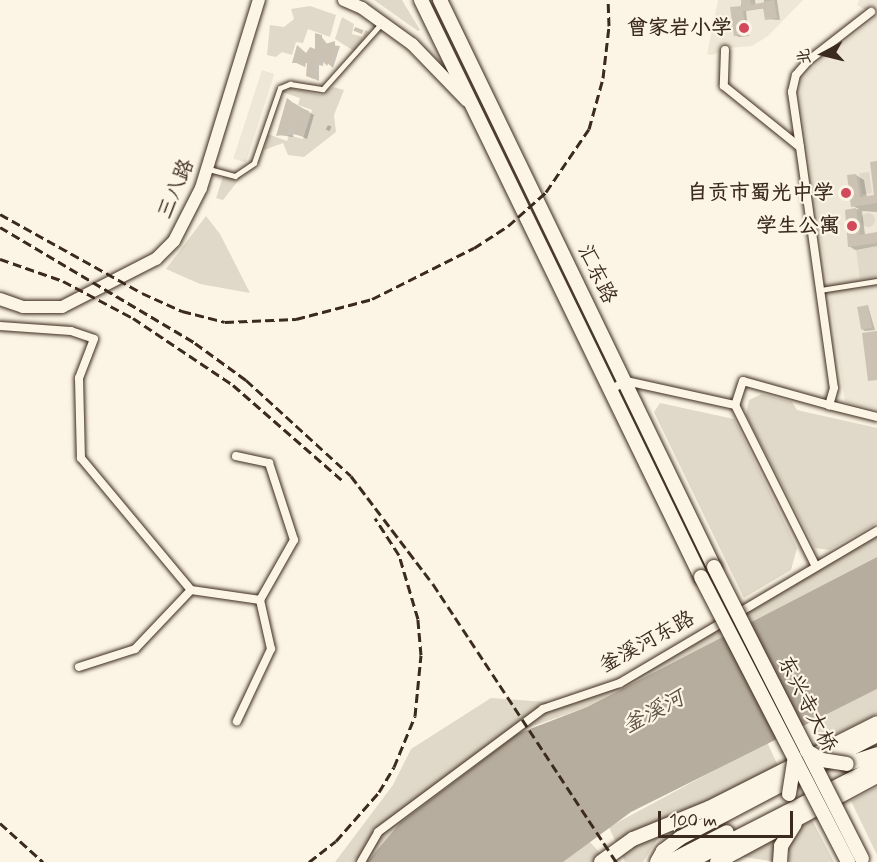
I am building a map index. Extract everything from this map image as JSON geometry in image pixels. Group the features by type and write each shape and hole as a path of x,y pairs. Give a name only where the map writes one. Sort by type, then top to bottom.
{"main road":[{"name":"三八路","path":"0,299 23,307 62,307 156,258 174,241 188,217 207,168 259,0"},
{"path":"344,0 382,22 437,66 477,114"},
{"name":"汇东路","path":"421,0 701,577"},
{"name":"汇东路","path":"440,0 714,567"},
{"name":"东兴寺大桥","path":"714,567 807,750 860,861"},
{"name":"东兴寺大桥","path":"701,577 793,756 860,861"},
{"path":"601,862 633,839 709,808 877,723"},
{"path":"663,858 680,838 877,735"},
{"path":"807,750 822,760 847,764 877,754"},
{"path":"663,858 776,809 789,794 795,773 793,756"},
{"path":"689,862 877,766"},
{"path":"717,862 873,780"},
{"path":"780,862 786,833 802,817"}],"street":[{"path":"829,405 834,388 792,99 796,75 808,60 874,10"},
{"path":"725,50 724,86 800,147"},
{"path":"0,326 71,332 94,339 79,378 81,458 191,590 261,600"},
{"path":"610,390 626,381 735,405"},
{"path":"815,565 735,405 744,381 877,417"},
{"path":"236,456 269,463 294,540 261,600 272,649 237,721"},
{"name":"釜溪河东路","path":"361,862 378,832 543,709 620,683 815,565 877,531"},
{"path":"79,667 135,648 191,590"}],"lane":[{"path":"207,168 235,176 251,164 280,88 290,84 323,89 382,22"},
{"path":"820,290 877,281"}],"shaded area":[{"path":"374,0 402,0 420,30 418,31"},
{"name":"曾家岩小学","path":"718,0 803,0 768,36 752,46 729,48 712,55 707,54"},
{"name":"自贡市蜀光中学","path":"859,0 877,0 877,409 845,402 800,97 802,80 815,65 874,19 871,13 857,5"},
{"path":"310,6 336,15 330,37 308,29 303,43 296,42 292,55 282,52 276,57 267,55 270,25 284,27 294,19 291,9"},
{"path":"342,17 354,24 352,34 363,37 365,30 369,32 354,51 335,39"},
{"path":"262,70 274,74 246,162 233,158"},
{"path":"333,87 344,90 334,115 336,132 304,157 288,155 283,143 264,150 268,134 287,141 289,135 303,139 312,110 298,105 300,98 282,92 290,88 320,95"},
{"path":"869,172 872,193 862,194 859,173"},
{"path":"223,177 241,177 223,200 216,198"},
{"path":"865,213 871,213 875,220 871,227 865,227 861,223 861,217"},
{"path":"206,216 220,234 250,293 200,284 166,269"},
{"path":"877,246 877,276 860,279 856,249"},
{"path":"762,394 792,402 797,410 877,428 877,523 829,550 815,548 746,415 749,400"},
{"path":"660,403 734,419 797,548 791,570 744,598 654,412"},
{"path":"877,535 877,557 587,707 533,726 503,743 400,823 367,862 335,862 393,785 411,749 491,698 574,704 713,632"},
{"path":"877,689 877,714 822,741 813,720"},
{"path":"767,742 779,768 658,838 643,862 625,862 609,827"},
{"path":"877,787 877,855 851,801"},
{"path":"812,820 834,862 789,862 789,845 800,827"},
{"path":"781,833 774,850 776,862 738,856"},
{"path":"589,841 608,862 563,862"}],"water":[{"name":"釜溪河","path":"877,557 877,689 631,812 563,862 367,862 400,823 517,734 587,707"}],"building":[{"path":"741,0 750,0 751,5 774,0 777,18 765,20 763,8 743,11 746,34 734,36 730,7 742,6"},
{"path":"355,27 363,30 362,34 354,31"},
{"path":"315,33 322,35 322,45 335,41 335,50 327,66 319,56 317,64 313,62 314,79 306,76 307,63 292,63 297,45 306,53 310,47 315,49"},
{"path":"287,98 296,105 293,115 300,115 301,108 309,111 301,136 293,134 296,128 290,124 287,134 276,136"},
{"path":"877,161 877,203 851,207 847,175 856,174 860,197 874,195 870,162"},
{"name":"学生公寓","path":"856,208 860,235 877,232 877,243 848,247 845,210"},
{"path":"868,305 872,328 861,330 857,307"},
{"path":"877,331 877,380 868,381 862,333"}],"railway":[{"path":"0,214 142,293 182,311 225,322 296,319 372,299 474,248 508,226 546,192 589,129 603,78 609,26 608,0"},
{"path":"0,227 195,343 246,380 351,476 433,584 616,862"},
{"path":"0,259 63,281 133,318 233,385 342,480"},
{"path":"309,862 336,841 379,792 394,767 415,716 421,655 418,619 399,555 375,518"},
{"path":"0,823 43,862"}],"place":[{"name":"曾家岩小学","path":"744,28"},
{"name":"自贡市蜀光中学","path":"846,193"},
{"name":"学生公寓","path":"852,226"}]}
